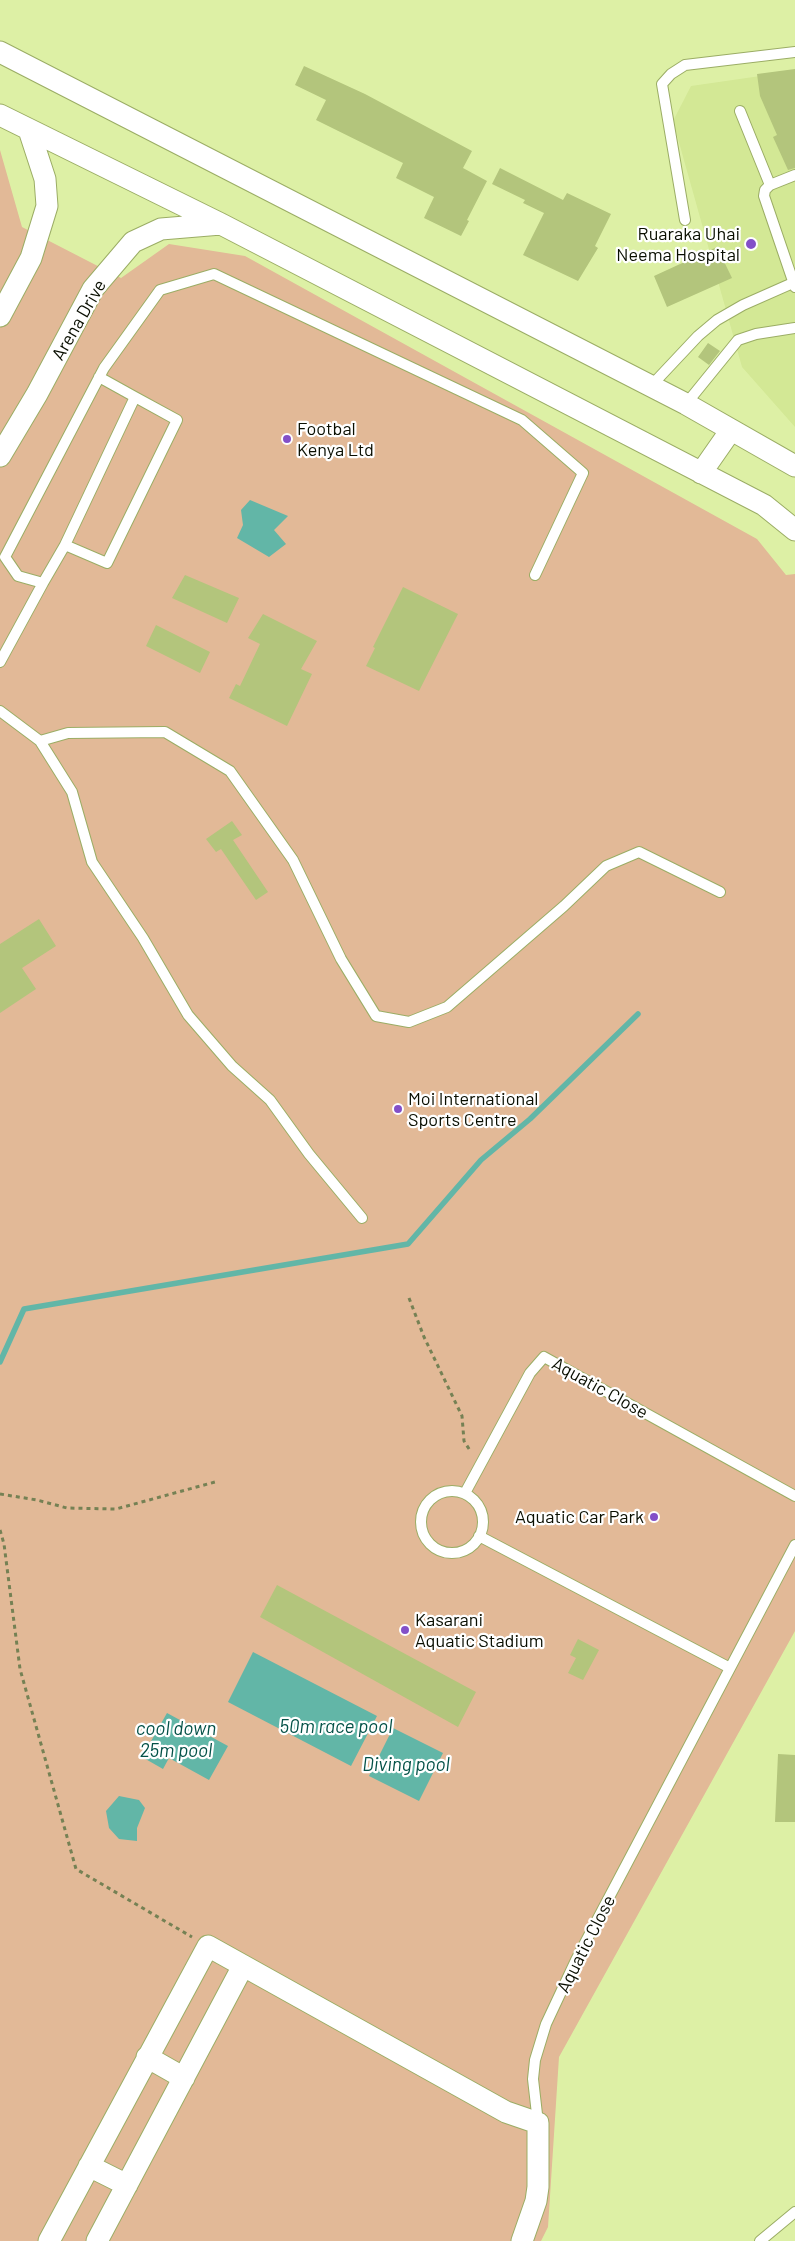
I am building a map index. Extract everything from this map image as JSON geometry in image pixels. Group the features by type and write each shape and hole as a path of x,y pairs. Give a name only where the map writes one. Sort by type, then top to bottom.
{"street":[{"path":"0,52 686,404 795,466"},
{"path":"0,115 221,224 764,505 795,530"},
{"path":"0,316 31,258 47,206 45,179 29,130"},
{"name":"Arena Drive","path":"0,456 37,394 93,288 133,242 161,229 221,224"},
{"path":"701,473 731,430"},
{"path":"49,2241 208,1946 506,2112 538,2123"},
{"path":"97,2241 244,1966"},
{"path":"148,2057 184,2078"},
{"name":"Aquatic Close","path":"522,2241 536,2201 538,2187 538,2123"},
{"path":"89,2166 127,2185"}],"lane":[{"path":"685,220 662,84 671,74 685,65 795,52"},
{"path":"740,111 770,185"},
{"path":"651,386 698,336 717,320 743,305 794,284 764,196 765,190 770,185 795,175"},
{"path":"43,583 18,576 5,557 99,377 160,290 214,274 522,420 583,473 535,575"},
{"path":"686,404 738,340 756,334 795,328"},
{"path":"65,545 107,563 177,420 99,377"},
{"path":"0,662 65,545 135,396"},
{"path":"0,711 40,741 72,792 92,862 143,938 188,1015 232,1066 270,1100 309,1154 362,1218"},
{"path":"40,741 68,733 165,732 230,771 293,860 341,959 376,1016 409,1022 447,1007 564,906 606,866 639,852 720,892"},
{"name":"Aquatic Close","path":"465,1493 530,1373 544,1357 795,1496"},
{"path":"451,1490 465,1493 478,1503 482,1512 483,1522 479,1536 470,1547 460,1552 449,1553 439,1551 430,1545 424,1536 421,1516 424,1506 431,1498 441,1492 451,1490"},
{"path":"479,1536 730,1668"},
{"name":"Aquatic Close","path":"538,2123 533,2079 535,2060 546,2024 576,1960 795,1545"},
{"path":"760,2241 795,2212"}],"path":[{"path":"409,1298 424,1337 462,1416 464,1441 480,1465"},
{"path":"0,1494 37,1500 67,1508 116,1509 215,1482"},
{"path":"0,1530 4,1544 20,1669 76,1869 208,1946"}],"shaded area":[{"name":"Ruaraka Uhai Neema Hospital","path":"795,71 795,427 742,367 673,121 691,86"},
{"name":"Moi International Sports Centre","path":"0,150 22,227 121,278 169,244 245,256 757,539 786,575 795,574 795,1631 559,2057 548,2227 541,2241 0,2241"}],"water":[{"path":"250,500 288,516 274,530 286,544 269,557 237,538 243,525 241,510"},
{"name":"50m race pool","path":"253,1652 377,1716 351,1766 228,1702"},
{"name":"cool down 25m pool","path":"167,1713 228,1746 209,1780 169,1758 163,1769 142,1757"},
{"name":"Diving pool","path":"393,1728 443,1753 419,1801 369,1776"},
{"path":"119,1796 139,1800 145,1808 137,1828 137,1841 119,1839 109,1828 106,1811"}],"building":[{"path":"304,66 365,94 472,151 463,168 487,181 461,236 424,218 434,197 396,178 403,163 316,120 326,100 295,85"},
{"path":"795,69 795,168 788,170 773,137 777,135 760,96 757,74"},
{"path":"500,168 563,200 567,193 611,214 595,246 598,248 578,281 523,255 544,213 523,203 525,200 492,184"},
{"path":"717,247 732,278 667,307 654,276"},
{"path":"708,343 720,351 709,365 698,357"},
{"path":"185,575 239,598 227,623 172,598"},
{"path":"403,587 458,614 419,691 366,666 375,648 373,647"},
{"path":"263,614 317,641 301,669 312,674 287,726 229,698 236,684 240,686 260,644 248,638"},
{"path":"156,625 210,652 200,673 146,646"},
{"path":"232,821 242,835 233,840 268,892 256,900 221,849 216,852 206,839"},
{"path":"39,919 56,946 22,968 36,989 0,1013 0,944"},
{"path":"277,1585 476,1692 458,1727 260,1617"},
{"path":"578,1639 599,1650 583,1680 568,1673 576,1658 570,1655"},
{"path":"778,1754 795,1755 795,1822 775,1822"}],"waterway":[{"path":"0,1362 24,1309 408,1244 481,1160 530,1119 638,1014"}],"place":[{"name":"Ruaraka Uhai Neema Hospital","path":"751,244"},
{"name":"Footbal Kenya Ltd","path":"287,439"},
{"name":"Moi International Sports Centre","path":"398,1109"},
{"name":"Aquatic Car Park","path":"654,1517"},
{"name":"Kasarani Aquatic Stadium","path":"405,1630"}]}
